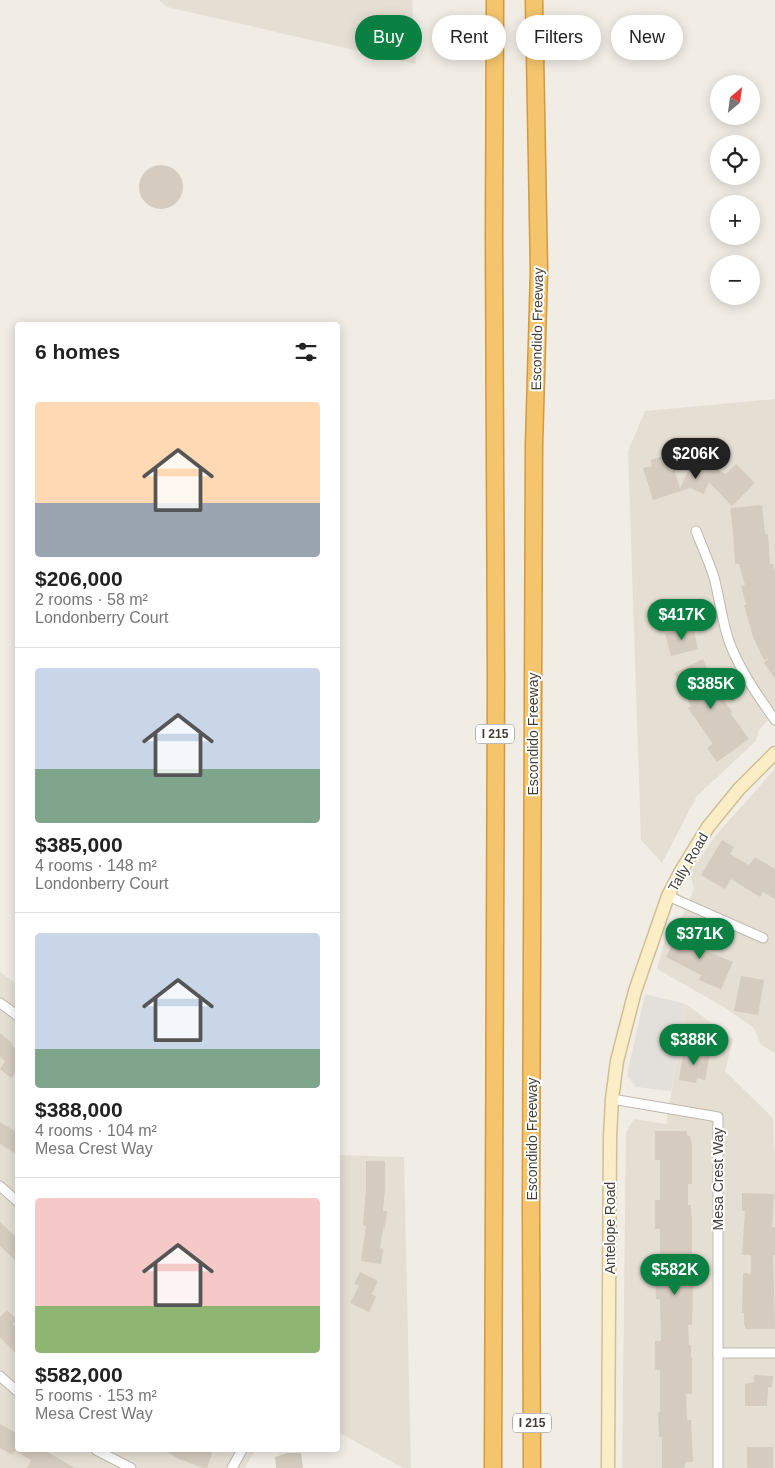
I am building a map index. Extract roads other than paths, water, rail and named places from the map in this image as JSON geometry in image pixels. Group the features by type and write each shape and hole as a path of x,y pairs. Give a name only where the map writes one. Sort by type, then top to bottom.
{"highway":[{"name":"I 215","path":"493,1468 496,688 495,0"},
{"name":"Escondido Freeway","path":"532,1468 534,455 539,271 534,0"}],"street":[{"path":"696,531 714,576 723,621 730,643 740,666 775,720"},
{"name":"Tally Road","path":"635,991 668,896 681,871 708,827 739,789 775,754"},
{"path":"668,896 763,938"},
{"name":"Antelope Road","path":"608,1468 610,1137 612,1099 617,1061 635,991"},
{"path":"0,1003 15,1014"},
{"name":"Mesa Crest Way","path":"612,1099 718,1117 718,1468"},
{"path":"0,1186 15,1199"},
{"path":"718,1353 775,1353"},
{"path":"0,1376 15,1389"},
{"path":"100,1452 131,1468"},
{"path":"232,1468 241,1452"}]}
